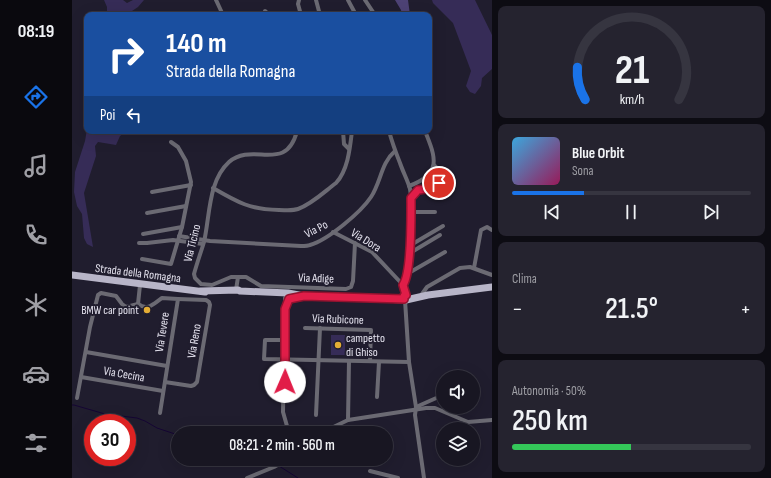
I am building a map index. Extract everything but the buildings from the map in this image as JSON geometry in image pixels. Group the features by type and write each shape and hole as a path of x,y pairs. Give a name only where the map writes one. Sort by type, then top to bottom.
{"main road":[{"name":"Strada della Romagna","path":"72,275 201,292 238,291 288,296 385,298 492,287"}],"street":[{"path":"216,0 221,12"},
{"path":"298,0 300,12"},
{"path":"316,0 319,12"},
{"path":"348,0 354,12"},
{"path":"365,0 373,12"},
{"name":"Via Ticino","path":"238,277 231,276 212,284 201,284 197,282 195,278 194,274 204,242 213,188 218,177 230,161 238,156 246,154 277,154 285,152 291,147 296,134"},
{"path":"343,134 344,144 349,149"},
{"path":"213,188 239,203 254,208 269,210 292,210 306,205 340,179 349,149 352,134"},
{"path":"390,134 409,186 411,198 410,253 407,274 403,286 406,297 410,362 424,478"},
{"path":"411,198 418,190 435,188 438,186 440,177 438,170 434,165 433,153 426,134"},
{"path":"142,259 171,264 182,227 191,182 186,161 178,146 171,142"},
{"name":"Via Po","path":"139,243 179,238 204,242 301,246 310,245 333,232 359,212 372,197 387,159 395,151"},
{"path":"409,186 418,183 426,177 434,165"},
{"path":"152,192 191,185"},
{"path":"147,213 186,206"},
{"path":"411,212 435,212"},
{"path":"409,246 443,226"},
{"path":"143,234 182,227"},
{"path":"474,268 481,230 487,227 492,230"},
{"name":"Via Dora","path":"333,232 372,252 403,286"},
{"path":"410,253 440,235"},
{"name":"Via Adige","path":"238,277 246,277 261,286 346,289 351,287 353,281 355,243"},
{"path":"407,274 445,252"},
{"path":"425,294 427,287 466,266 492,275"},
{"path":"238,277 238,291"},
{"path":"77,398 90,327 98,295 116,296 126,307 138,304 140,284"},
{"path":"287,426 284,412 284,340 285,309 288,296"},
{"name":"Via Tevere","path":"138,304 145,308 150,307 162,298 178,299 160,413"},
{"name":"Via Reno","path":"165,382 191,386 197,382 210,305 206,300 178,299"},
{"name":"Via Rubicone","path":"305,328 371,330 370,361"},
{"path":"316,415 320,328"},
{"path":"284,340 265,340 264,359 410,362"},
{"path":"86,352 167,366"},
{"path":"348,420 349,361"},
{"path":"377,397 379,362"},
{"name":"Via Cecina","path":"81,377 163,391"},
{"path":"415,408 436,398"},
{"path":"336,426 348,420 415,408 435,408 468,422 492,420"},
{"path":"247,478 276,466"},
{"path":"370,472 398,478"}],"shaded area":[{"path":"104,0 123,0 127,3 133,0 144,0 132,12 107,12 107,7"},
{"path":"395,0 408,0 410,12 401,12"},
{"path":"432,0 475,0 492,35 492,69 482,78 481,86 475,94 470,92 466,86 471,71 453,23 433,3"},
{"path":"86,134 123,134 120,136 116,145 98,142 95,146 96,156 84,193 93,247 87,244 84,238 82,214 77,206 74,192 75,172"},
{"name":"campetto di Ghiso","path":"331,335 345,335 345,355 331,355"}],"waterway":[{"path":"72,405 105,414 137,418 157,428 171,433"},
{"path":"279,466 298,478"}],"place":[{"name":"BMW car point","path":"147,310"},
{"name":"campetto di Ghiso","path":"338,345"}],"route":[{"path":"285,382 285,309 289,299 304,296 385,298 397,300 404,299 406,292 403,285 405,282 410,253 411,198 418,190 435,188 439,183"}]}
